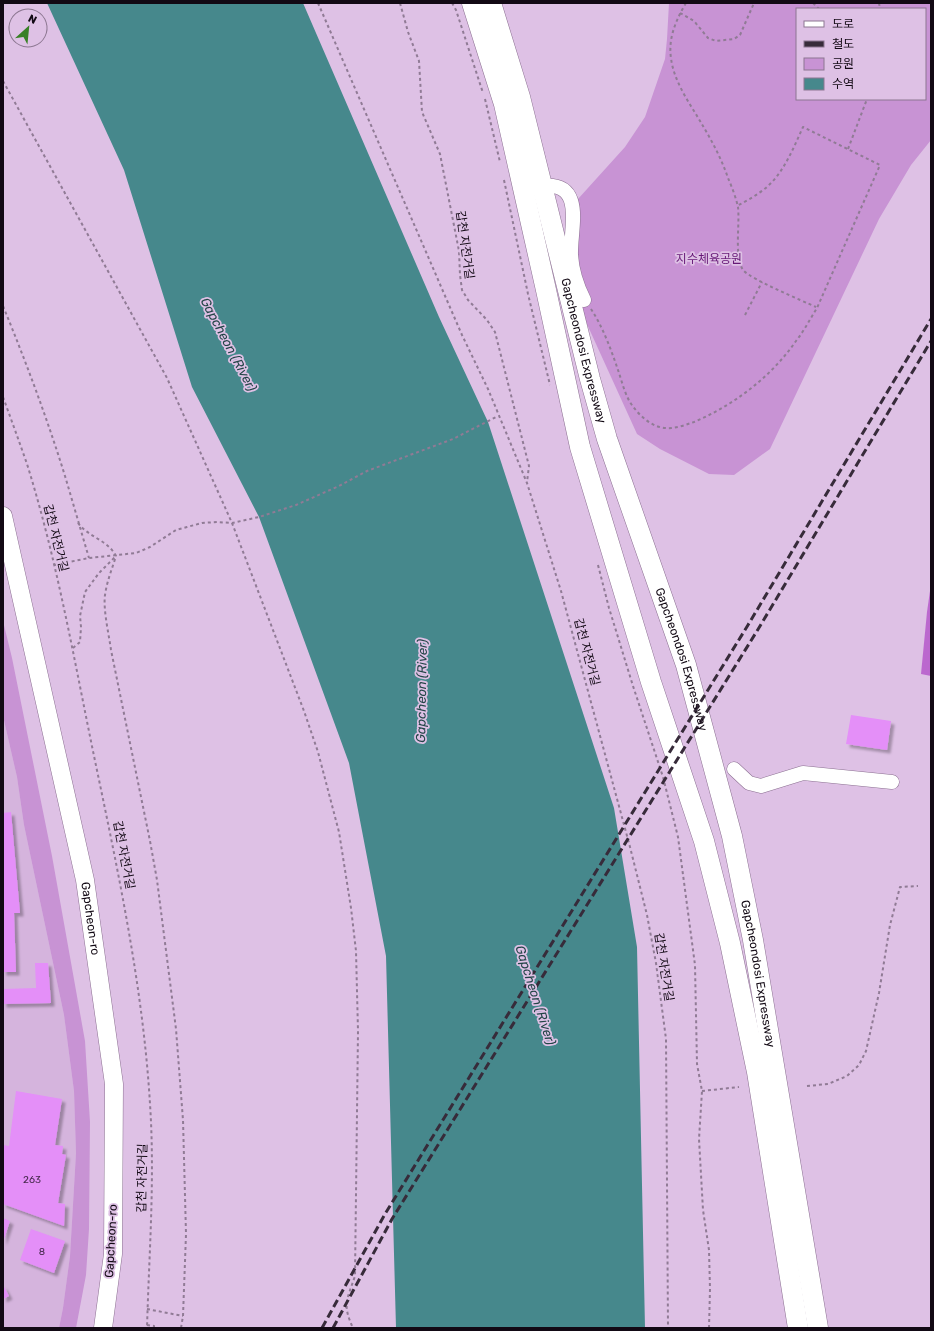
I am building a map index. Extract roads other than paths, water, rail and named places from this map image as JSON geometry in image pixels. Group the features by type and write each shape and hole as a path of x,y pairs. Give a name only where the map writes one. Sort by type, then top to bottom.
{"highway":[{"name":"Gapcheondosi Expressway","path":"472,3 504,104 580,446 651,682 704,841 730,943 757,1072 798,1328"},
{"name":"Gapcheondosi Expressway","path":"491,3 520,97 600,416 686,665 732,836 753,940 818,1328"}],"main road":[{"name":"Gapcheon-ro","path":"3,516 85,880 114,1084 113,1254 103,1328"}],"lane":[{"path":"542,186 553,185 560,187 566,192 570,200 574,214 571,255 573,270 577,286 584,300"},
{"path":"734,769 749,783 761,786 803,774 892,782"}],"water":[{"name":"Gapcheon (River)","path":"47,3 303,3 439,317 488,422 614,808 637,947 645,1328 396,1328 386,956 349,763 259,517 192,387 124,170"}],"railway":[{"path":"322,1328 385,1214 748,625 931,319"},
{"path":"333,1328 392,1219 757,631 931,341"}],"park label":[{"name":"지수체육공원","path":"709,259"}]}
